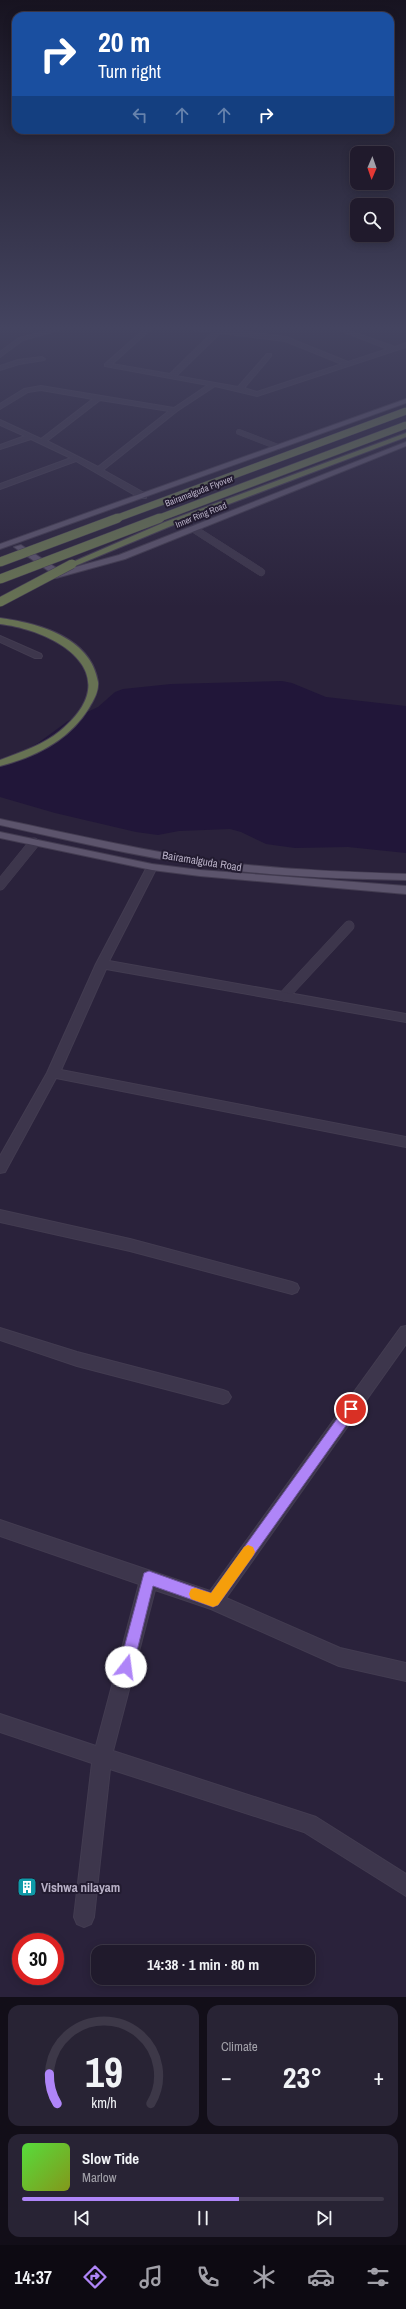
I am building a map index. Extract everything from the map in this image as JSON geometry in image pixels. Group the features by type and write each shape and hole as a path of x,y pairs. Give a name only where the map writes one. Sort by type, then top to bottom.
{"highway":[{"name":"Bairamalguda Flyover","path":"0,562 379,421"},
{"name":"Bairamalguda Flyover","path":"0,578 406,424"},
{"path":"0,602 100,552 406,435"},
{"path":"0,621 39,629 67,643 85,661 93,682 87,706 69,728 39,748 0,763"}],"main road":[{"path":"0,547 350,421"},
{"name":"Inner Ring Road","path":"0,597 59,574 122,557 406,444"},
{"path":"12,543 59,574"},
{"name":"Bairamalguda Road","path":"0,822 96,843 206,863 264,870 406,877"},
{"path":"22,840 31,828"},
{"name":"Bairamalguda Road","path":"0,835 152,867 200,873 406,890"}],"street":[{"path":"43,441 68,421"},
{"path":"98,470 161,421"},
{"path":"0,422 33,436 77,458 143,496"},
{"path":"0,447 33,436"},
{"path":"0,487 77,458"},
{"path":"0,639 38,656"},
{"path":"0,1168 53,1073 102,964 152,867"},
{"path":"102,964 406,1018"},
{"path":"53,1073 406,1142"},
{"path":"0,1216 130,1245 292,1288"},
{"path":"213,1600 406,1332"},
{"path":"0,1334 77,1358 223,1397"},
{"path":"0,1528 213,1600 339,1657 406,1672"},
{"path":"84,1917 102,1757 149,1578"},
{"path":"0,1724 309,1824 406,1886"}],"lane":[{"path":"238,432 278,447"},
{"path":"194,529 261,572"},
{"path":"0,886 4,875 34,842"},
{"path":"284,996 349,926"}],"shaded area":[{"path":"282,681 292,683 326,697 406,706 406,853 348,847 295,848 266,844 241,832 230,829 179,831 158,835 136,832 55,813 0,797 0,765 38,743 68,721 98,707 115,692 123,689 171,684"}],"slow traffic":[{"path":"195,1594 213,1600 248,1552"}],"place":[{"name":"Vishwa nilayam","path":"27,1887"}],"route":[{"path":"126,1667 149,1578 213,1600 351,1409"}]}
